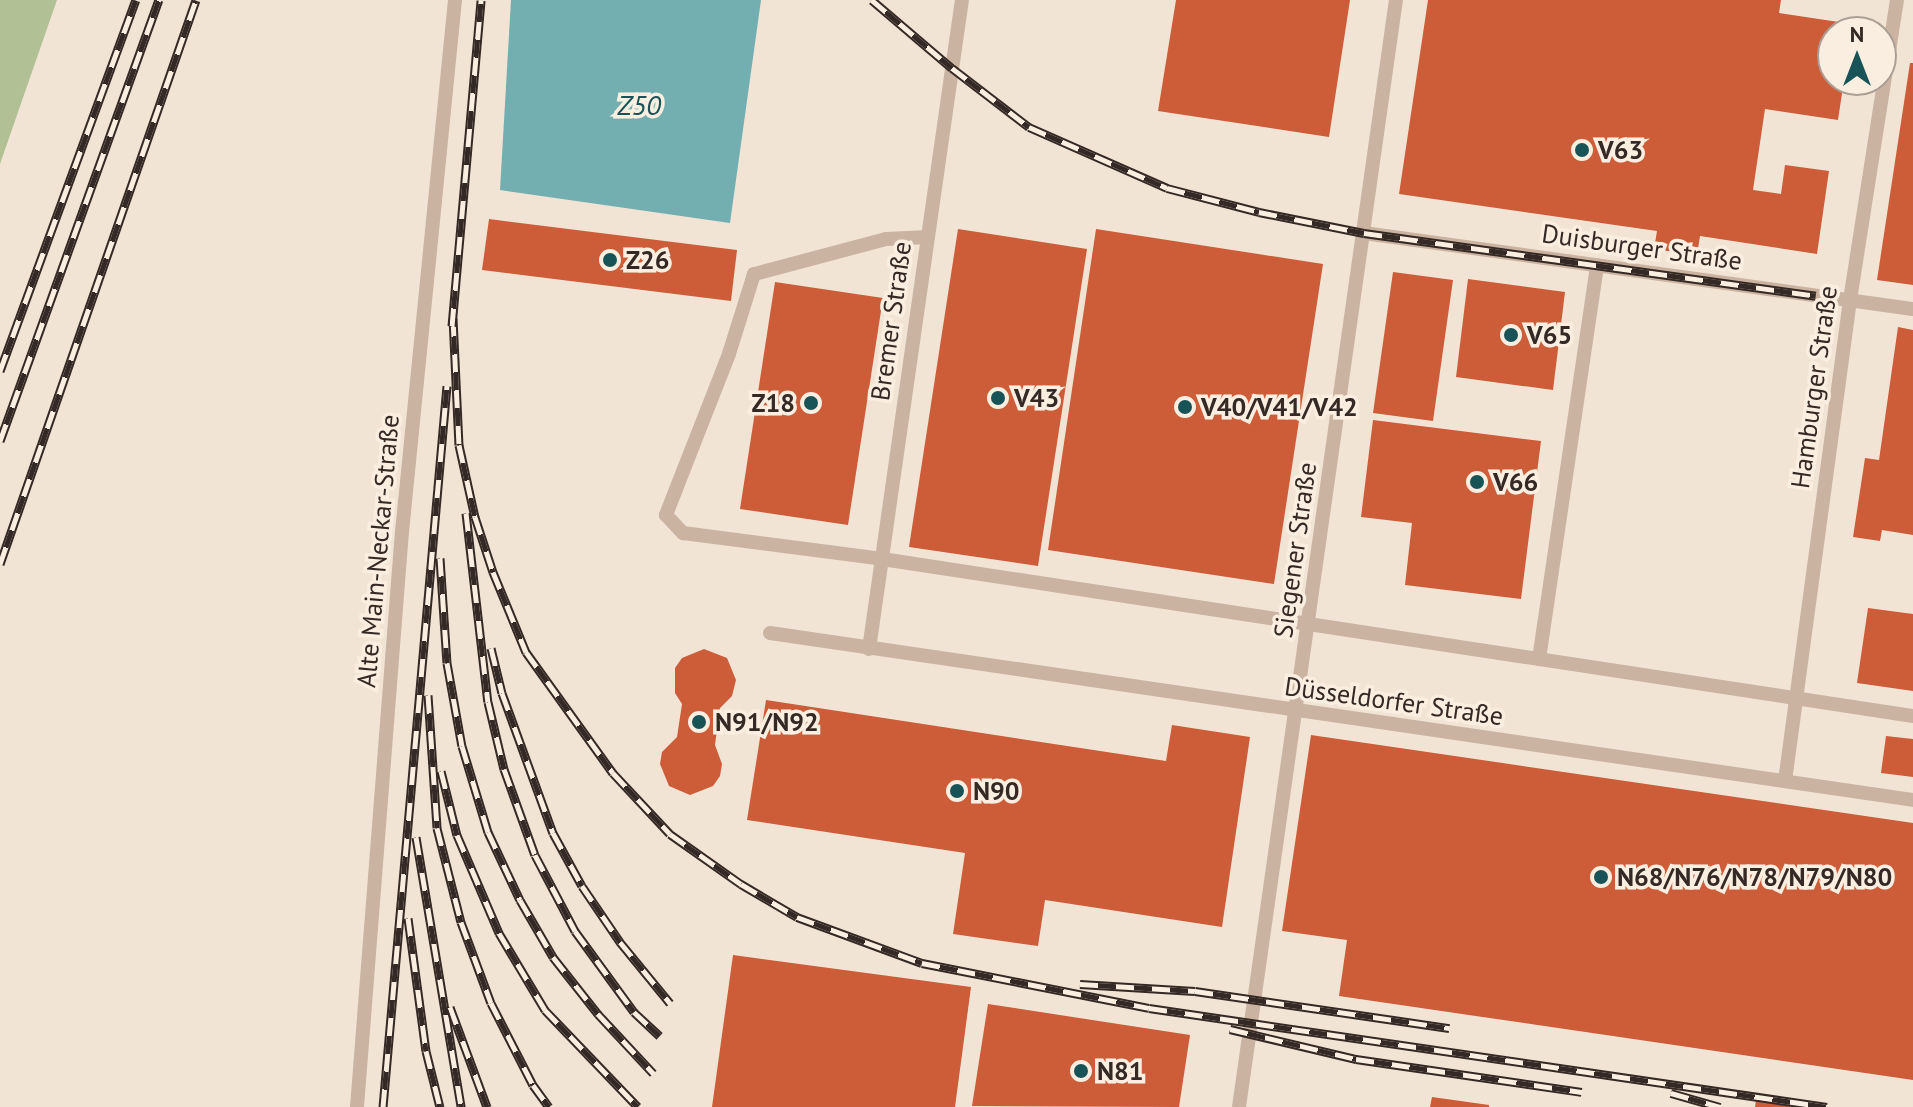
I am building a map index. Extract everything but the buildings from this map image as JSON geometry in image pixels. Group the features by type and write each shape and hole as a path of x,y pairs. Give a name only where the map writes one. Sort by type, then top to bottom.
{"lane":[{"name":"Alte Main-Neckar-Straße","path":"357,1107 401,548 455,0"},
{"name":"Bremer Straße","path":"869,649 962,0"},
{"name":"Siegener Straße","path":"1239,1107 1396,0"},
{"name":"Hamburger Straße","path":"1785,781 1850,300 1897,0"},
{"name":"Duisburger Straße","path":"1364,233 1913,309"},
{"path":"928,237 886,239 754,274 729,354 666,515 683,533 882,559 1913,716"},
{"path":"1539,659 1597,265"},
{"name":"Düsseldorfer Straße","path":"770,633 1913,800"}],"green space":[{"path":"0,0 57,0 0,164"}],"water":[{"name":"Z50","path":"511,0 761,0 730,223 500,190"}],"railway":[{"path":"0,371 136,0"},
{"path":"0,441 159,0"},
{"path":"0,564 196,0"},
{"path":"452,326 481,0"},
{"path":"872,0 952,68 1029,127 1167,188 1259,212 1364,233 1816,296"},
{"path":"453,318 459,445 475,517 493,572 526,652 613,773 670,834 741,884 797,917 922,963 1149,1008 1827,1107"},
{"path":"383,1107 447,386"},
{"path":"466,513 488,702 504,769 535,855 575,931 634,1012 660,1036"},
{"path":"440,558 447,663 462,746 488,832 520,900 553,957 598,1014 653,1073"},
{"path":"491,648 502,693 553,833 582,886 620,942 670,1003"},
{"path":"428,695 437,828 461,922 491,1003 533,1085 549,1107"},
{"path":"441,771 457,835 499,933 545,1010 638,1107"},
{"path":"416,837 461,1107"},
{"path":"408,918 426,1051 440,1107"},
{"path":"1080,984 1195,991 1449,1028"},
{"path":"450,1007 487,1107"},
{"path":"1230,1029 1356,1059 1582,1092"},
{"path":"1671,1093 1720,1107"}],"place":[{"name":"V63","path":"1582,150"},
{"name":"Z26","path":"610,260"},
{"name":"V65","path":"1511,335"},
{"name":"V43","path":"998,398"},
{"name":"Z18","path":"811,403"},
{"name":"V40/V41/V42","path":"1185,407"},
{"name":"V66","path":"1477,482"},
{"name":"N91/N92","path":"699,722"},
{"name":"N90","path":"957,791"},
{"name":"N68/N76/N78/N79/N80","path":"1601,877"},
{"name":"N81","path":"1081,1071"}]}
